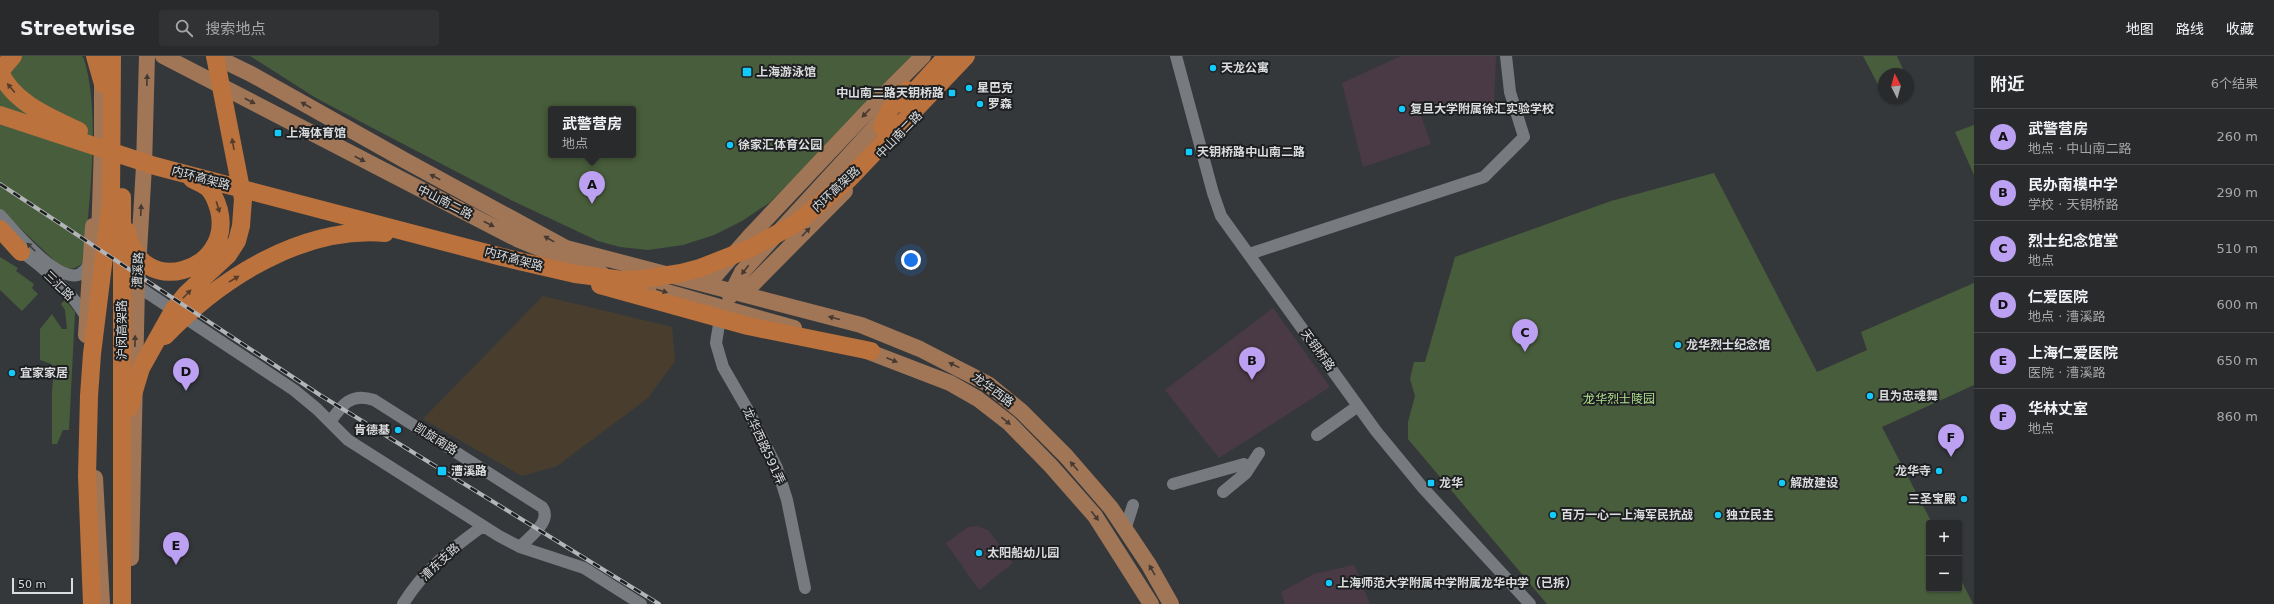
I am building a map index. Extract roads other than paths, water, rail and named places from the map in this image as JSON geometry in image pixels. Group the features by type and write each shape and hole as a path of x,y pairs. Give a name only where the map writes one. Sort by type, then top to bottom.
{"highway":[{"path":"13,56 0,71 9,86 19,97 47,114 79,130"},
{"path":"95,56 104,84"},
{"path":"101,56 107,149 117,201 129,241 137,256 154,269 182,272 196,265 210,254 218,238 221,222 218,206 208,188 192,179 167,169"},
{"path":"107,149 112,56"},
{"name":"沪闵高架路","path":"109,604 117,201 122,56"},
{"path":"122,458 132,394 151,350 174,309 186,294 228,255 237,241 241,226 243,198 215,56"},
{"name":"内环高架路","path":"0,105 214,170 539,254 575,262 628,268 654,267 699,258 729,247 767,229 791,214 840,173 947,56"},
{"name":"内环高架路","path":"0,115 167,169 544,267 598,278 623,280 662,277 700,268 769,240 796,224 848,180 966,56"},
{"path":"882,127 890,109 933,58"},
{"path":"92,604 87,476 89,396 92,354 117,201"},
{"name":"沪闵高架路","path":"117,201 122,458 122,604"},
{"path":"0,229 21,252"},
{"path":"151,350 174,326 225,284 270,258 294,247 331,236 354,232 429,237"},
{"path":"544,267 683,310 748,326 871,352"}],"main road":[{"path":"86,604 82,375 91,350 97,292 107,149 101,56"},
{"name":"漕溪路","path":"130,604 137,286 144,166 147,56"},
{"name":"中山南二路","path":"163,56 517,239 603,274 721,309 742,272 933,58"},
{"name":"中山南二路","path":"215,56 251,74 406,161 566,248 732,292 753,284 778,260 976,56"},
{"path":"707,285 749,237 868,111 933,58"},
{"path":"102,604 101,558 94,452 91,350 88,320 97,163 107,149"},
{"path":"88,320 97,292"},
{"name":"龙华西路","path":"732,292 861,325 920,349 988,384 1022,411 1066,456 1111,508 1149,565 1171,604"},
{"name":"龙华西路","path":"721,309 770,321 871,352 950,383 978,399 1009,423 1051,466 1095,516 1151,604"}],"street":[{"name":"天钥桥路","path":"1176,56 1212,193 1221,216 1358,406 1423,488 1530,604"},
{"path":"1249,254 1484,177 1524,137 1510,92 1506,56"},
{"name":"三汇路","path":"0,216 41,257 64,275 74,276 83,272 91,257"},
{"name":"三汇路","path":"0,238 21,252 68,294 88,320"},
{"path":"137,286 294,390 348,440 483,526 520,547 558,558 584,568 641,604"},
{"name":"龙华西路591弄","path":"721,309 716,343 723,367 750,412 777,468 787,500 805,588"},
{"name":"凯旋南路","path":"330,422 342,406 352,398 366,397 374,400 542,507 545,514 544,521 520,547"},
{"path":"1317,435 1358,406"},
{"path":"1223,492 1246,474 1259,453"},
{"path":"1173,484 1244,464"},
{"path":"1125,530 1133,505"},
{"name":"漕东支路","path":"403,604 420,579 438,560 483,526"}],"railway":[{"path":"0,184 320,395 659,604"}],"place":[{"name":"天龙公寓","path":"1213,68"},
{"name":"上海游泳馆","path":"747,72"},
{"name":"星巴克","path":"969,88"},
{"name":"中山南二路天钥桥路","path":"952,93"},
{"name":"罗森","path":"980,104"},
{"name":"复旦大学附属徐汇实验学校","path":"1402,109"},
{"name":"上海体育馆","path":"278,133"},
{"name":"徐家汇体育公园","path":"730,145"},
{"name":"天钥桥路中山南二路","path":"1189,152"},
{"name":"武警营房","path":"592,204"},
{"name":"龙华烈士纪念馆","path":"1678,345"},
{"name":"烈士纪念馆堂","path":"1525,352"},
{"name":"宜家家居","path":"12,373"},
{"name":"民办南模中学","path":"1252,380"},
{"name":"仁爱医院","path":"186,391"},
{"name":"且为忠魂舞","path":"1870,396"},
{"name":"肯德基","path":"398,430"},
{"name":"华林丈室","path":"1951,457"},
{"name":"漕溪路","path":"442,471"},
{"name":"龙华寺","path":"1939,471"},
{"name":"龙华","path":"1431,483"},
{"name":"解放建设","path":"1782,483"},
{"name":"三圣宝殿","path":"1964,499"},
{"name":"百万一心一上海军民抗战","path":"1553,515"},
{"name":"独立民主","path":"1718,515"},
{"name":"太阳船幼儿园","path":"979,553"},
{"name":"上海仁爱医院","path":"176,565"},
{"name":"上海师范大学附属中学附属龙华中学（已拆）","path":"1329,583"}],"park label":[{"name":"龙华烈士陵园","path":"1619,399"}]}
